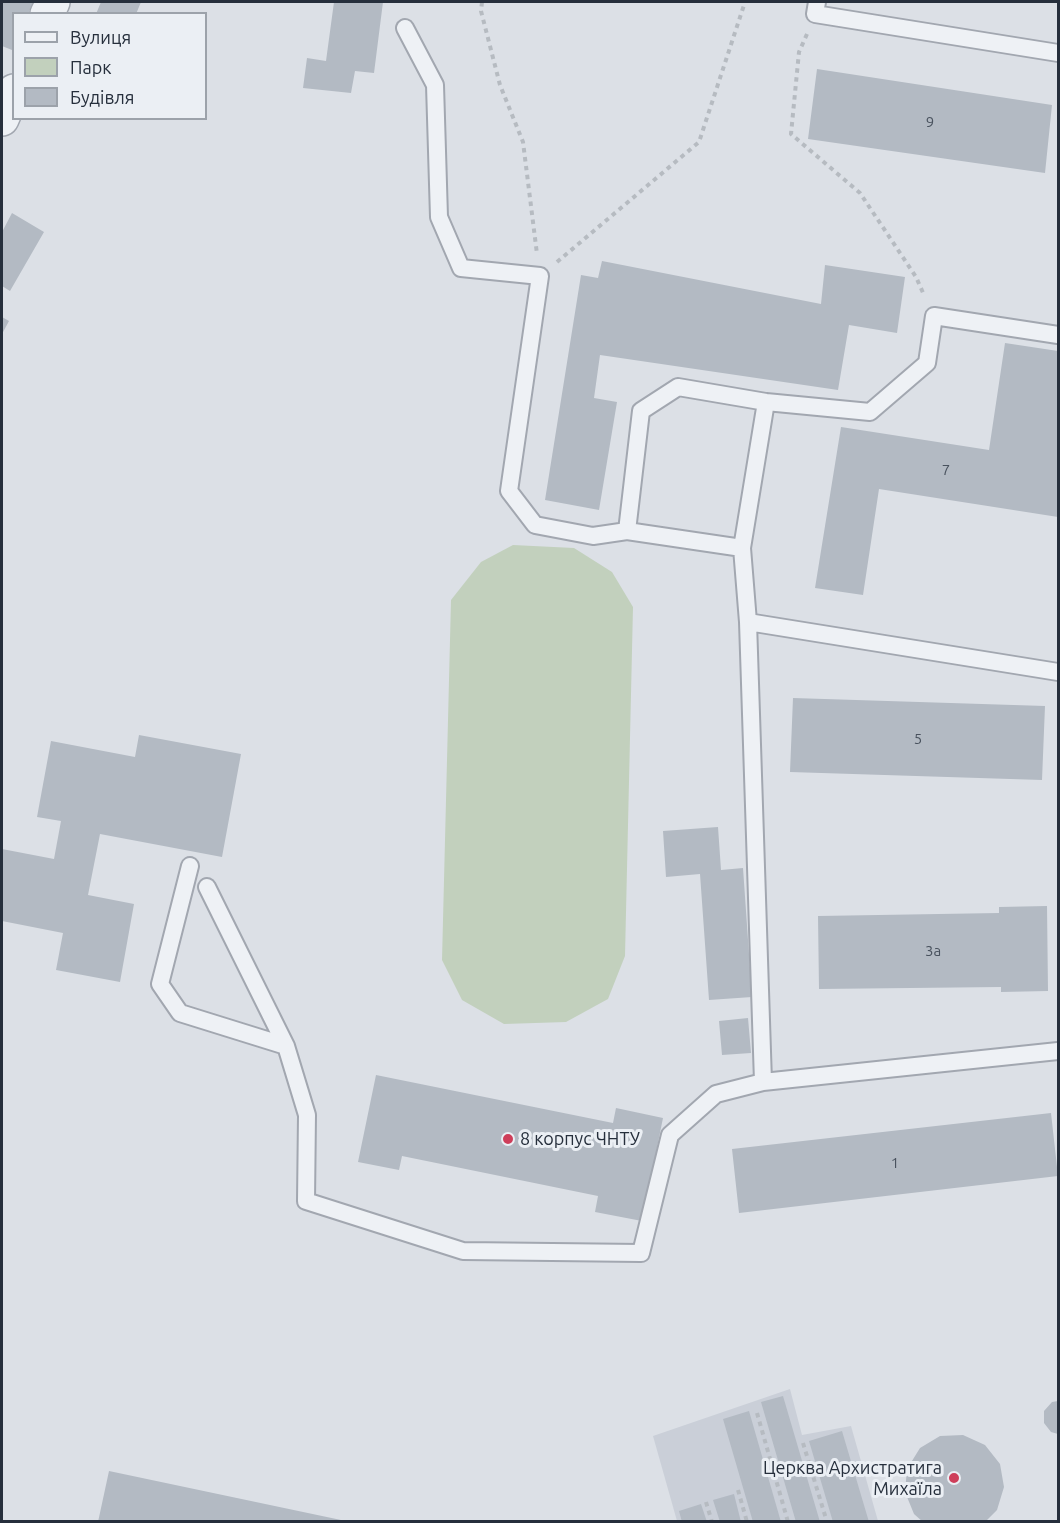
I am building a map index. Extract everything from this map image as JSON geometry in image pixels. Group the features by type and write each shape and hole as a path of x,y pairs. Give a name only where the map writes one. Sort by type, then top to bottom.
{"street":[{"path":"2,119 12,96"}],"lane":[{"path":"816,8 1059,52"},
{"path":"405,28 435,85 440,218 461,268 540,276 509,491 535,525 593,536 627,531 742,548"},
{"path":"627,531 641,411 678,387 766,402 870,412 927,363 934,316 1059,335"},
{"path":"763,1082 748,622 742,548 766,402"},
{"path":"748,622 1059,672"},
{"path":"190,866 160,984 180,1013 286,1046"},
{"path":"207,887 286,1046 307,1115 306,1201 463,1251 641,1253 670,1135 716,1094 763,1082 1059,1051"}],"path":[{"path":"482,2 481,11 501,85 523,142 540,276"},
{"path":"540,276 699,142 745,2"},
{"path":"816,8 799,52 791,134 860,193 916,277 934,316"},
{"path":"757,1413 789,1521"},
{"path":"804,1443 827,1521"},
{"path":"738,1490 747,1521"},
{"path":"706,1502 712,1521"}],"shaded area":[{"path":"790,1389 802,1435 851,1426 878,1521 677,1521 653,1436"}],"green space":[{"path":"513,545 574,548 612,572 633,607 625,956 608,999 566,1022 504,1024 462,1000 442,960 451,600 481,562"}],"building":[{"path":"2,2 33,2 29,12 12,12 12,50 2,46"},
{"path":"101,2 141,2 137,12 97,12"},
{"path":"334,2 383,2 374,73 355,71 351,93 303,88 307,58 326,61"},
{"path":"817,69 1052,105 1045,173 808,139"},
{"path":"12,213 44,232 10,291 2,286 2,232"},
{"path":"602,261 821,304 825,265 905,277 897,333 849,325 838,390 600,355 594,398 617,402 599,510 545,500 581,275 598,278"},
{"path":"2,317 9,321 2,334"},
{"path":"1005,343 1058,351 1058,517 879,489 863,595 815,588 841,427 989,450"},
{"path":"793,698 1045,706 1042,780 790,772"},
{"path":"139,735 241,754 222,857 100,834 88,895 134,904 120,982 56,970 63,933 2,921 2,849 54,859 61,821 37,817 51,741 135,757"},
{"path":"718,827 721,870 743,868 752,997 709,1000 700,874 666,877 663,831"},
{"path":"1047,906 1048,991 1001,992 1001,987 819,989 818,916 999,913 999,907"},
{"path":"748,1018 751,1053 722,1055 719,1021"},
{"name":"8 корпус ЧНТУ","path":"376,1075 613,1123 616,1108 663,1118 642,1221 595,1212 598,1196 402,1156 399,1170 358,1162"},
{"path":"1051,1113 1058,1176 739,1213 732,1149"},
{"path":"783,1396 820,1522 796,1522 761,1402"},
{"path":"1058,1401 1058,1434 1051,1432 1044,1423 1044,1411 1052,1402"},
{"path":"749,1411 781,1522 753,1522 723,1419"},
{"path":"842,1431 869,1522 833,1522 809,1441"},
{"name":"Церква Архистратига Михаїла","path":"963,1435 985,1445 1000,1464 1004,1487 997,1510 985,1522 923,1522 914,1514 905,1492 907,1469 920,1448 940,1436"},
{"path":"109,1471 341,1520 341,1522 98,1522"},
{"path":"734,1494 741,1522 720,1522 713,1500"},
{"path":"701,1504 707,1522 682,1522 679,1511"}],"place":[{"name":"8 корпус ЧНТУ","path":"508,1139"},
{"name":"Церква Архистратига Михаїла","path":"954,1478"}]}
